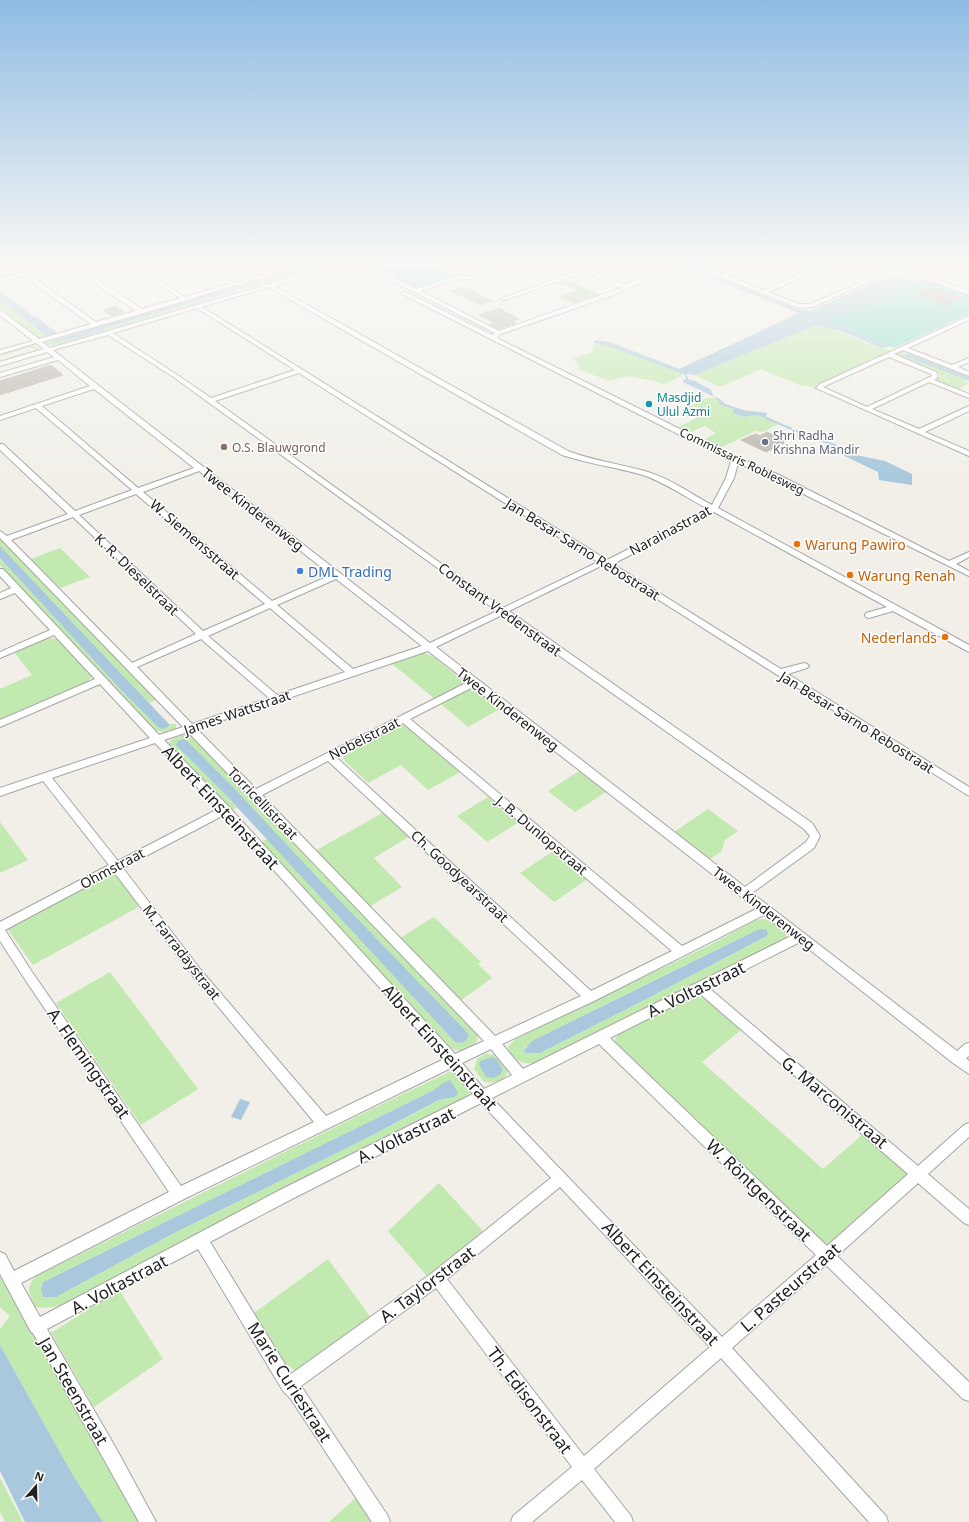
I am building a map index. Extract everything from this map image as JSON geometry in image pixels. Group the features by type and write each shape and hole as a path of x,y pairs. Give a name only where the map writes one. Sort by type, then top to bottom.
{"street":[{"name":"Twee Kinderenweg","path":"32,336 48,350 96,386 473,683 969,1068"},
{"path":"0,352 57,336"},
{"path":"0,364 95,336"},
{"name":"Constant Vredenstraat","path":"114,336 162,367 504,612 808,826 815,836 810,845 744,892"},
{"name":"Jan Besar Sarno Rebostraat","path":"244,336 969,792"},
{"path":"358,336 565,453 581,460 642,472 657,478 969,649"},
{"name":"Commissaris Roblesweg","path":"489,336 735,460 753,466 772,475 969,574"},
{"path":"931,336 888,354 822,385 820,388 969,454"},
{"path":"903,348 969,374"},
{"path":"867,409 935,377 934,373 888,354"},
{"path":"0,375 59,358"},
{"path":"953,367 969,360"},
{"path":"209,401 299,371"},
{"path":"929,380 969,396"},
{"path":"0,418 96,386"},
{"name":"W. Siemensstraat","path":"37,406 352,672"},
{"path":"919,432 969,408"},
{"name":"K. R. Dieselstraat","path":"0,446 202,636 276,699"},
{"name":"Narainastraat","path":"429,647 504,612 600,564 606,564 713,510 730,478 735,460"},
{"path":"3,536 74,514 200,468"},
{"name":"Torricellistraat","path":"3,536 255,794 494,1043 522,1077"},
{"path":"950,564 969,554"},
{"name":"Albert Einsteinstraat","path":"0,571 100,680 158,739 224,810 453,1061 483,1097 562,1178 721,1347 880,1522"},
{"path":"130,667 337,575"},
{"path":"0,596 17,589"},
{"path":"868,615 894,608"},
{"path":"0,655 55,631"},
{"name":"James Wattstraat","path":"0,792 429,647"},
{"path":"780,673 804,666"},
{"path":"0,724 100,680"},
{"name":"Nobelstraat","path":"255,794 473,683"},
{"name":"J. B. Dunlopstraat","path":"403,718 680,951"},
{"name":"Ch. Goodyearstraat","path":"329,756 590,997"},
{"name":"M. Farradaystraat","path":"45,777 196,972 324,1124"},
{"name":"Ohmstraat","path":"0,927 224,810"},
{"path":"11,1280 179,1194 453,1061 590,997 766,909"},
{"name":"A. Flemingstraat","path":"0,931 28,975 179,1194"},
{"name":"A. Voltastraat","path":"36,1328 285,1196 800,937"},
{"name":"G. Marconistraat","path":"700,987 969,1218"},
{"name":"W. Röntgenstraat","path":"600,1037 969,1393"},
{"path":"957,1059 969,1048"},
{"name":"L. Pasteurstraat","path":"518,1522 827,1255 969,1129"},
{"name":"A. Taylorstraat","path":"289,1385 437,1278 562,1178"},
{"name":"Marie Curiestraat","path":"200,1241 289,1385 296,1392 382,1522"},
{"name":"Jan Steenstraat","path":"0,1259 36,1328 124,1476 148,1522"},
{"name":"Th. Edisonstraat","path":"437,1278 625,1522"}],"green space":[{"path":"35,336 51,336 38,338"},
{"path":"61,336 67,336 60,338 56,343 80,336 89,336 55,346 44,343 47,340"},
{"path":"790,336 849,336 892,351 822,383 819,388 799,385 761,369 720,387 695,375"},
{"path":"865,336 920,336 894,348"},
{"path":"593,344 605,344 684,374 664,385 654,381 628,376 609,381 578,369 580,366 573,359 592,352"},
{"path":"31,345 40,348 0,362 0,360 34,350 31,347 0,356 0,354"},
{"path":"901,351 969,375 969,377 912,355 905,356 966,380 964,381 969,383 957,390 935,380 940,376 938,373 899,357 897,354"},
{"path":"706,398 716,398 721,405 735,409 733,413 744,417 756,415 780,423 763,432 755,431 720,448 703,440 716,433 705,426 689,433 679,427 697,418 681,411"},
{"path":"0,538 156,700 149,703 0,546"},
{"path":"60,548 90,577 60,588 31,559"},
{"path":"0,558 123,692 159,728 169,726 169,724 176,724 176,729 167,732 154,731 0,565"},
{"path":"46,638 57,639 60,641 91,675 91,678 84,684 0,721 0,689 32,675 14,652"},
{"path":"424,653 434,657 461,679 462,684 435,699 391,663"},
{"path":"469,690 479,692 500,709 468,727 440,703"},
{"path":"401,724 405,725 460,772 428,790 401,765 368,783 343,758 345,752"},
{"path":"182,735 188,735 194,738 478,1035 475,1045 472,1048 461,1051 451,1048 260,843 267,839 455,1042 462,1043 467,1040 469,1034 320,880 233,787 223,792 237,808 231,810 168,744 172,739"},
{"path":"579,771 606,792 575,812 548,791"},
{"path":"488,797 519,822 487,842 457,816"},
{"path":"708,809 738,831 725,840 721,852 710,859 674,832"},
{"path":"384,812 410,836 374,858 402,887 369,907 315,851"},
{"path":"0,822 28,860 0,873"},
{"path":"555,850 589,878 554,902 520,873"},
{"path":"104,876 119,876 142,905 33,965 6,927"},
{"path":"434,917 481,962 478,964 492,978 460,1001 398,939"},
{"path":"756,920 769,920 786,933 786,938 535,1063 519,1061 510,1052 508,1047 515,1039 706,947","holes":["757,930 767,936 540,1053 525,1053 524,1049 532,1041"]},
{"path":"110,972 198,1089 141,1125 56,1003"},
{"path":"697,997 705,999 741,1030 702,1062 823,1169 863,1134 907,1173 907,1178 832,1243 825,1244 615,1044 615,1039 620,1032 690,998"},
{"path":"485,1054 498,1055 509,1070 505,1077 496,1082 484,1082 474,1069 477,1059"},
{"path":"453,1070 471,1090 466,1100 59,1306 45,1308 35,1307 29,1288 36,1276 347,1121","holes":["443,1083 448,1099 440,1100 361,1141 176,1232 56,1297 41,1288 43,1282 434,1090"]},
{"path":"439,1183 483,1231 427,1276 388,1231"},
{"path":"328,1259 372,1319 306,1369 294,1370 285,1363 254,1313"},
{"path":"0,1267 141,1522 103,1522 71,1472 0,1345 0,1329 10,1316 0,1307"},
{"path":"119,1290 163,1359 94,1407 51,1333"},
{"path":"0,1478 23,1522 5,1522 0,1512"},
{"path":"359,1495 377,1522 329,1522"}],"water":[{"path":"69,336 83,336 52,344 51,342"},
{"path":"750,336 790,336 695,375 685,373 679,369"},
{"path":"854,336 866,336 888,345 889,347 881,348"},
{"path":"906,354 969,377 969,381 904,356"},
{"path":"687,379 695,381 711,390 713,396 720,399 725,404 743,410 767,413 766,418 756,415 744,417 733,413 734,409 721,405 716,398 683,382 683,380"},
{"path":"835,445 851,454 885,461 912,474 912,485 879,480 878,472 828,448"},
{"path":"0,546 169,724 169,726 163,729 159,728 123,692 0,558"},
{"path":"185,739 233,787 320,880 469,1034 467,1040 462,1043 455,1042 223,792 176,745 178,741"},
{"path":"757,930 766,930 768,933 767,936 540,1053 525,1053 524,1050 532,1041"},
{"path":"492,1057 497,1059 503,1070 500,1075 493,1078 486,1077 479,1065 480,1061"},
{"path":"450,1080 458,1093 455,1097 439,1100 361,1141 176,1232 56,1297 43,1297 41,1288 43,1282 434,1090"},
{"path":"240,1099 250,1102 241,1120 231,1117"},
{"path":"0,1345 71,1472 103,1522 25,1522 0,1471"}],"building":[{"path":"51,365 63,375 0,395 0,381"},
{"name":"Shri Radha Krishna Mandir","path":"767,432 786,441 766,452 741,440 756,434 760,436"}],"waterway":[{"path":"596,342 607,343 685,373 696,368"},
{"path":"685,373 687,379"},
{"path":"766,418 813,438 835,445"}],"place":[{"name":"Masdjid Ulul Azmi","path":"649,404"},
{"name":"Shri Radha Krishna Mandir","path":"765,442"},
{"name":"O.S. Blauwgrond","path":"224,447"},
{"name":"Warung Pawiro","path":"797,544"},
{"name":"DML Trading","path":"300,571"},
{"name":"Warung Renah","path":"850,575"},
{"name":"Nederlands","path":"945,637"}]}
